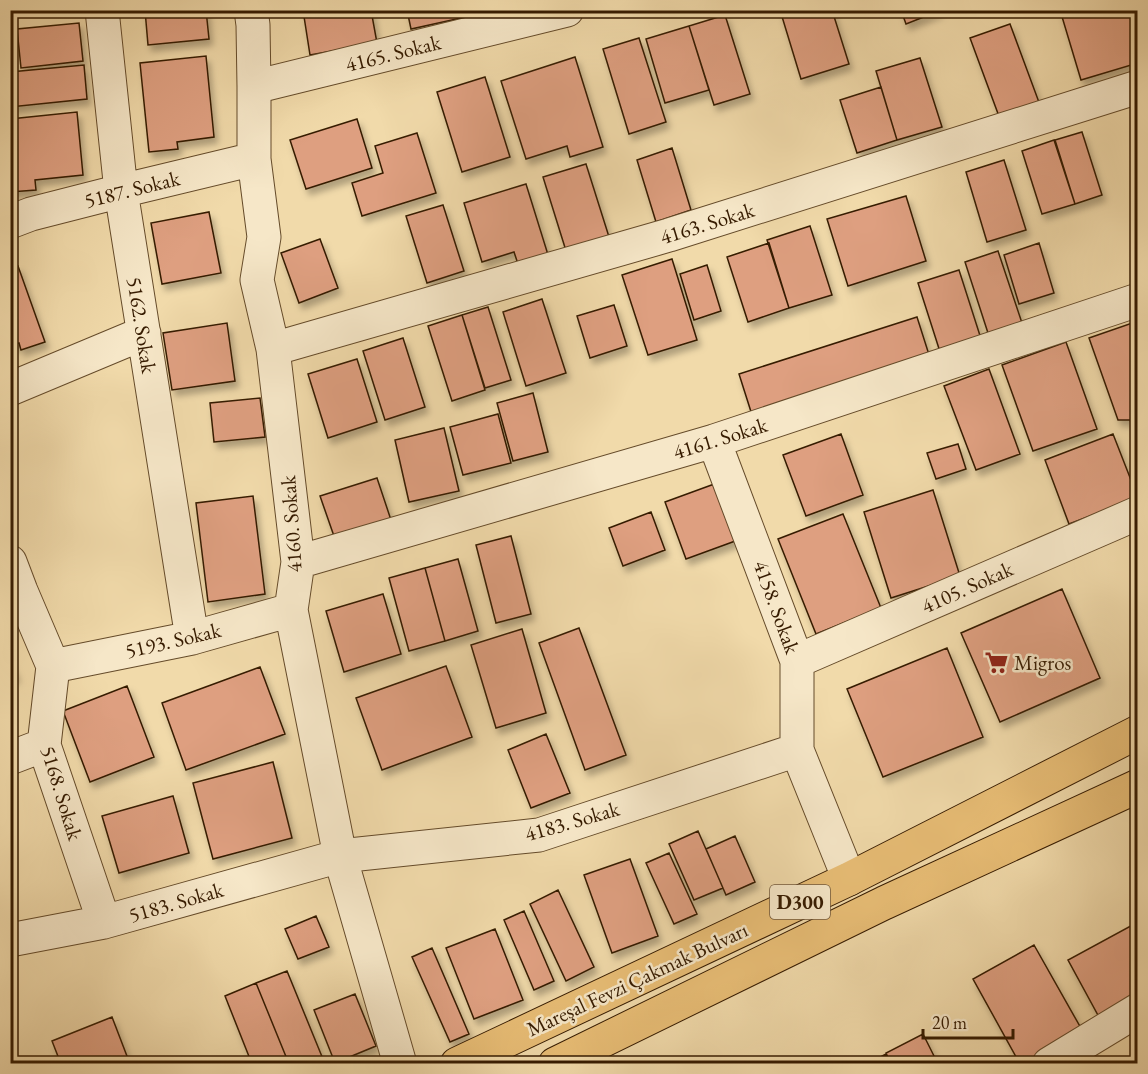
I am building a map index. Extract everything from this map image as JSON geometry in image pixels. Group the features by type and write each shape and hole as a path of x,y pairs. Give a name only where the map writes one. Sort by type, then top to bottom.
{"highway":[{"name":"Mareşal Fevzi Çakmak Bulvarı","path":"457,1064 849,879 1137,732"},
{"name":"Mareşal Fevzi Çakmak Bulvarı","path":"555,1064 884,903 1137,786"}],"street":[{"name":"5162. Sokak","path":"102,10 121,191 192,638"},
{"name":"4160. Sokak","path":"251,10 254,159 264,237 257,280 273,350 298,562 291,610 340,856 398,1063"},
{"name":"4165. Sokak","path":"254,87 567,10"},
{"name":"4163. Sokak","path":"273,350 669,235 1137,87"},
{"name":"5187. Sokak","path":"10,222 31,214 254,159"},
{"name":"4161. Sokak","path":"298,562 714,441 1137,300"},
{"path":"10,389 144,333"},
{"name":"4158. Sokak","path":"714,441 797,661 797,750 849,879"},
{"name":"4105. Sokak","path":"797,661 1137,513"},
{"name":"5168. Sokak","path":"10,562 53,666 44,745 104,922"},
{"name":"5193. Sokak","path":"53,666 192,638 291,610"},
{"path":"10,758 44,745"},
{"name":"4183. Sokak","path":"340,856 539,835 797,750"},
{"name":"5183. Sokak","path":"10,940 104,922 340,856"},
{"path":"1049,1064 1137,1010"}],"building":[{"path":"145,10 206,10 209,39 148,45"},
{"path":"303,10 371,10 377,43 310,55"},
{"path":"407,10 460,10 461,18 411,29"},
{"path":"780,10 832,10 849,64 801,79"},
{"path":"901,10 939,10 939,11 906,24"},
{"path":"1060,10 1131,10 1138,33 1138,63 1081,80"},
{"path":"725,15 750,94 714,105 689,26"},
{"path":"79,23 83,61 21,68 17,29"},
{"path":"1010,24 1040,105 1000,119 970,38"},
{"path":"689,26 709,90 665,103 646,39"},
{"path":"639,38 666,122 629,134 603,49"},
{"path":"206,56 214,137 177,142 178,149 149,152 140,63"},
{"path":"575,57 603,147 570,157 567,146 526,159 501,81"},
{"path":"920,58 942,127 897,140 876,71"},
{"path":"84,65 87,99 10,107 10,72"},
{"path":"485,77 510,157 462,172 437,92"},
{"path":"881,87 897,140 857,153 840,100"},
{"path":"77,112 83,175 35,180 36,190 10,192 10,119"},
{"path":"357,119 372,168 306,189 290,140"},
{"path":"1082,132 1102,195 1075,204 1055,140"},
{"path":"417,133 436,193 362,216 352,183 383,173 375,146"},
{"path":"1054,140 1075,204 1042,214 1022,151"},
{"path":"672,148 691,210 656,222 637,160"},
{"path":"1004,160 1026,230 987,242 966,172"},
{"path":"586,164 610,240 567,254 543,177"},
{"path":"526,184 549,258 519,267 514,252 482,262 464,203"},
{"path":"906,196 926,261 848,286 827,219"},
{"path":"443,205 464,271 427,283 406,216"},
{"path":"209,212 221,273 162,284 151,223"},
{"path":"810,226 832,295 789,308 767,240"},
{"path":"320,239 338,288 299,303 281,253"},
{"path":"769,243 789,308 748,322 727,257"},
{"path":"1039,243 1054,293 1019,304 1004,255"},
{"path":"998,251 1022,323 988,333 965,262"},
{"path":"672,259 697,340 648,355 622,275"},
{"path":"707,265 721,311 694,320 680,274"},
{"path":"18,266 45,342 21,350 19,343 10,346 10,268"},
{"path":"959,270 983,345 942,358 918,283"},
{"path":"542,299 566,373 526,386 503,312"},
{"path":"614,305 627,346 590,358 577,316"},
{"path":"488,307 511,380 485,388 462,315"},
{"path":"462,315 485,390 452,401 428,326"},
{"path":"917,317 931,361 753,418 739,374"},
{"path":"1138,321 1138,417 1118,420 1089,338"},
{"path":"227,323 235,381 172,390 163,333"},
{"path":"403,338 425,407 385,420 363,351"},
{"path":"1066,342 1097,429 1033,451 1002,365"},
{"path":"357,359 377,422 328,438 308,374"},
{"path":"989,369 1020,454 976,470 944,386"},
{"path":"533,393 548,452 513,461 497,403"},
{"path":"260,398 265,437 214,442 210,403"},
{"path":"498,414 511,463 463,475 450,427"},
{"path":"1138,417 1138,440 1130,420"},
{"path":"444,428 459,491 409,502 395,440"},
{"path":"841,434 863,495 806,516 783,455"},
{"path":"1113,434 1138,498 1069,524 1045,460"},
{"path":"958,444 966,469 936,479 927,453"},
{"path":"377,478 391,520 335,539 320,496"},
{"path":"717,483 738,540 686,559 665,502"},
{"path":"933,490 960,576 891,598 864,512"},
{"path":"253,496 265,594 208,602 196,503"},
{"path":"651,512 665,550 623,566 609,528"},
{"path":"843,514 881,608 816,634 778,539"},
{"path":"511,536 531,614 496,623 476,545"},
{"path":"458,559 478,631 445,641 425,568"},
{"path":"425,568 445,641 409,651 389,578"},
{"path":"1062,589 1100,678 1000,722 961,633"},
{"path":"383,594 401,654 344,672 326,611"},
{"path":"579,628 626,755 585,770 539,643"},
{"path":"522,629 546,713 496,728 471,645"},
{"path":"947,648 983,737 883,777 847,689"},
{"path":"10,663 16,676 10,679"},
{"path":"446,666 472,737 382,770 356,698"},
{"path":"260,667 285,734 186,770 162,703"},
{"path":"127,686 154,757 90,782 63,711"},
{"path":"546,734 570,793 531,808 508,750"},
{"path":"273,762 292,838 213,859 193,783"},
{"path":"173,796 189,853 119,873 102,816"},
{"path":"698,831 723,888 694,900 669,844"},
{"path":"735,836 755,882 726,895 706,849"},
{"path":"669,853 697,914 674,924 646,863"},
{"path":"630,859 658,936 612,953 584,875"},
{"path":"558,890 594,967 566,981 530,904"},
{"path":"524,911 554,981 534,990 504,920"},
{"path":"316,916 329,947 298,959 285,929"},
{"path":"1138,922 1138,997 1099,1017 1068,960"},
{"path":"495,929 523,1000 474,1019 446,948"},
{"path":"1034,945 1082,1030 1020,1064 973,979"},
{"path":"432,948 469,1034 450,1042 412,957"},
{"path":"287,971 325,1064 289,1064 256,983"},
{"path":"256,983 289,1064 252,1064 225,996"},
{"path":"355,994 376,1046 335,1063 314,1010"},
{"path":"112,1017 130,1064 61,1064 52,1041"},
{"path":"923,1034 938,1064 891,1064 886,1053"},
{"path":"886,1054 891,1064 867,1064"}],"place":[{"name":"Migros","path":"996,662"}]}
